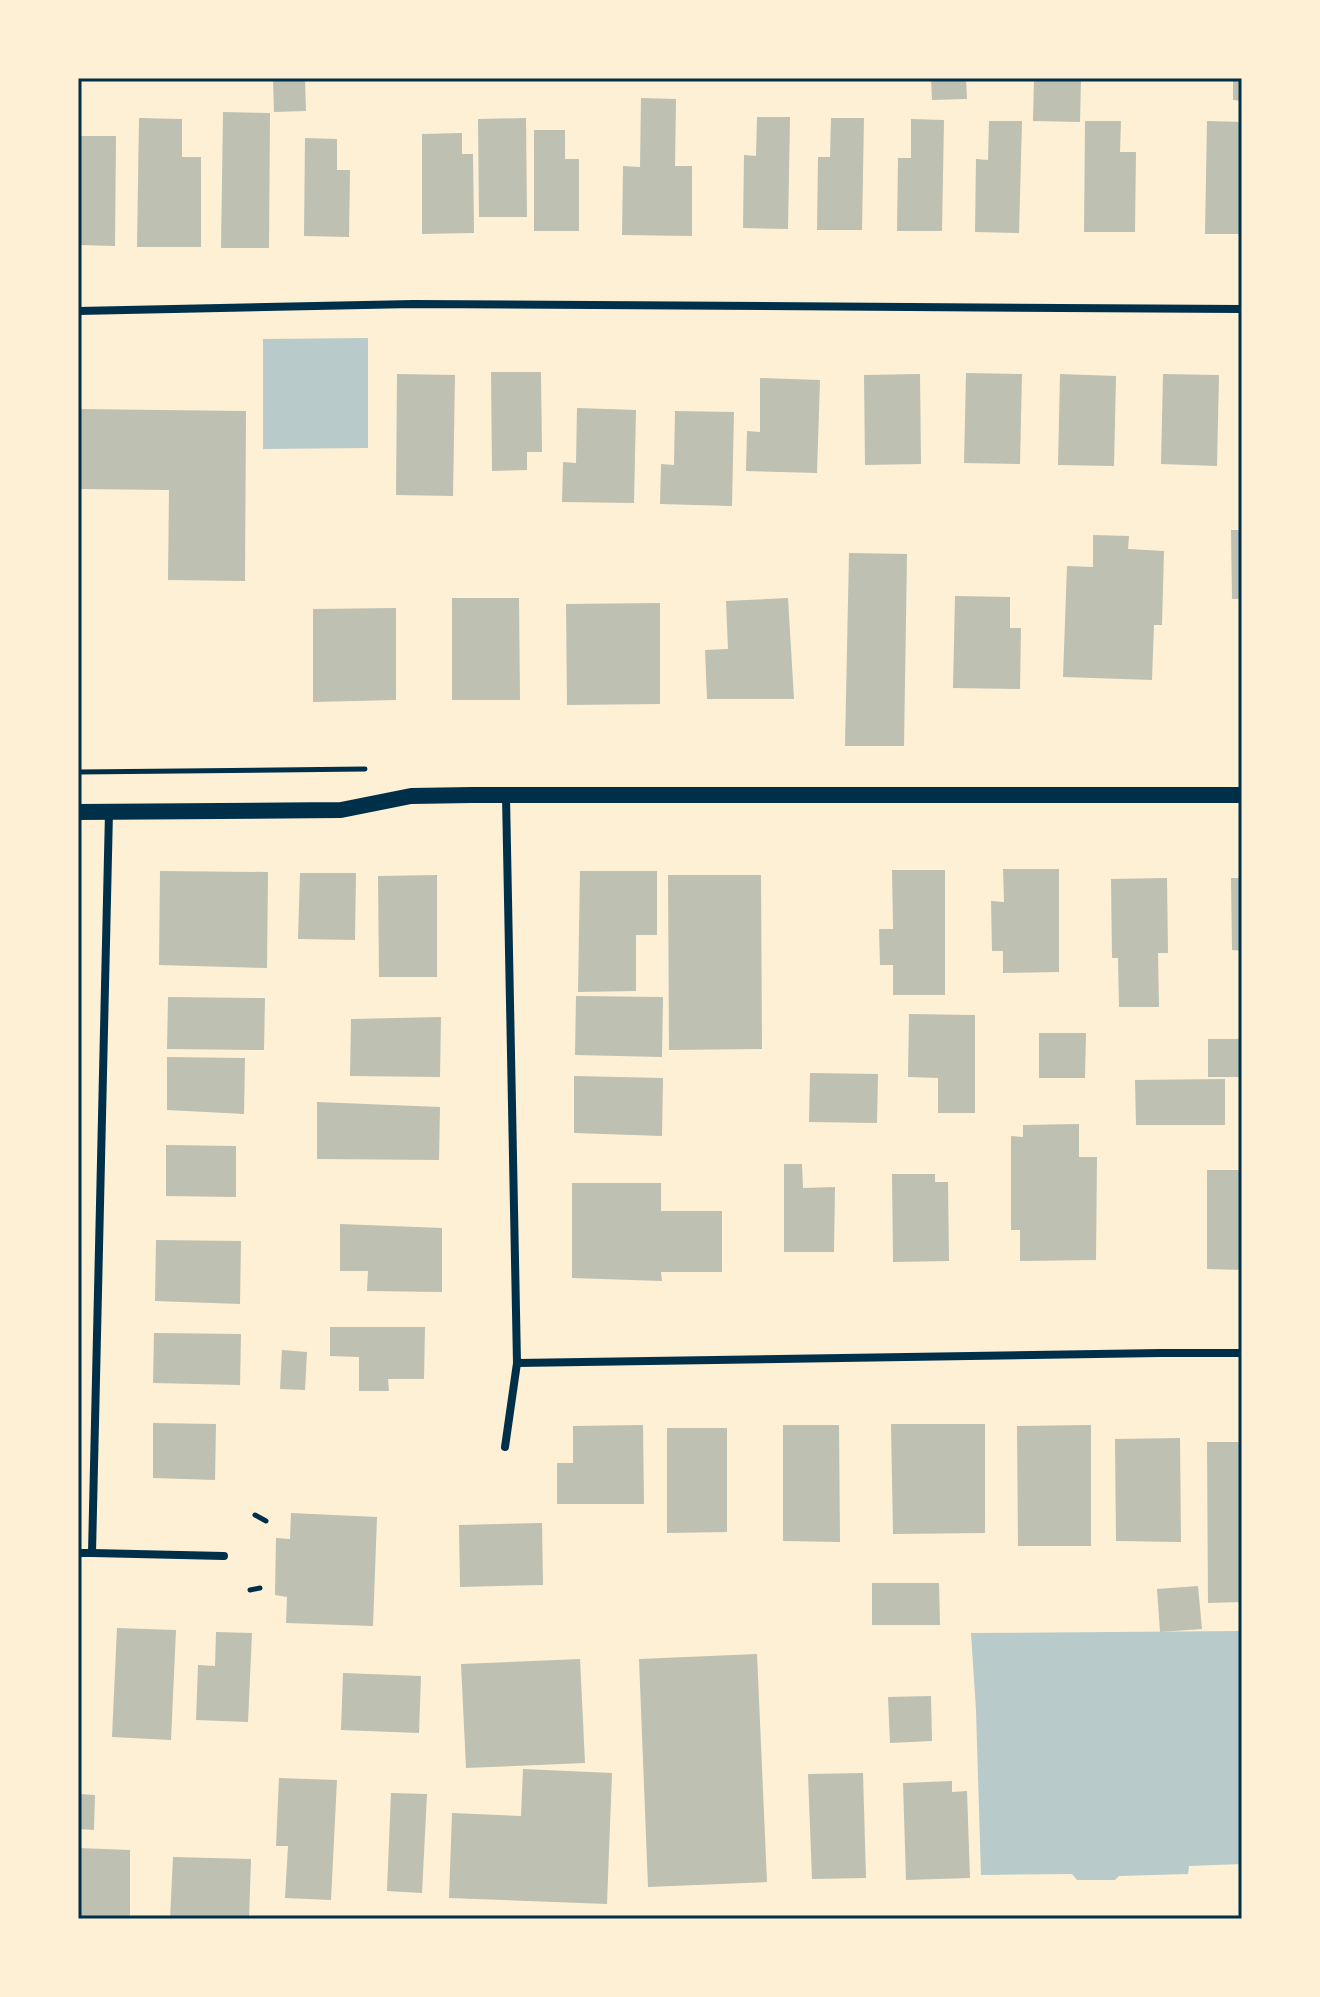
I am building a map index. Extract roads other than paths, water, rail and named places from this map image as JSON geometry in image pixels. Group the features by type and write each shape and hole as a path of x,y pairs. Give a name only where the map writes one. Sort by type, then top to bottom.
{"main road":[{"path":"78,812 341,810 411,796 1242,795"}],"street":[{"path":"78,311 413,304 1242,309"},
{"path":"505,1447 517,1363 506,795"},
{"path":"92,1553 109,812"},
{"path":"517,1363 1242,1353"},
{"path":"78,1553 224,1556"}]}
